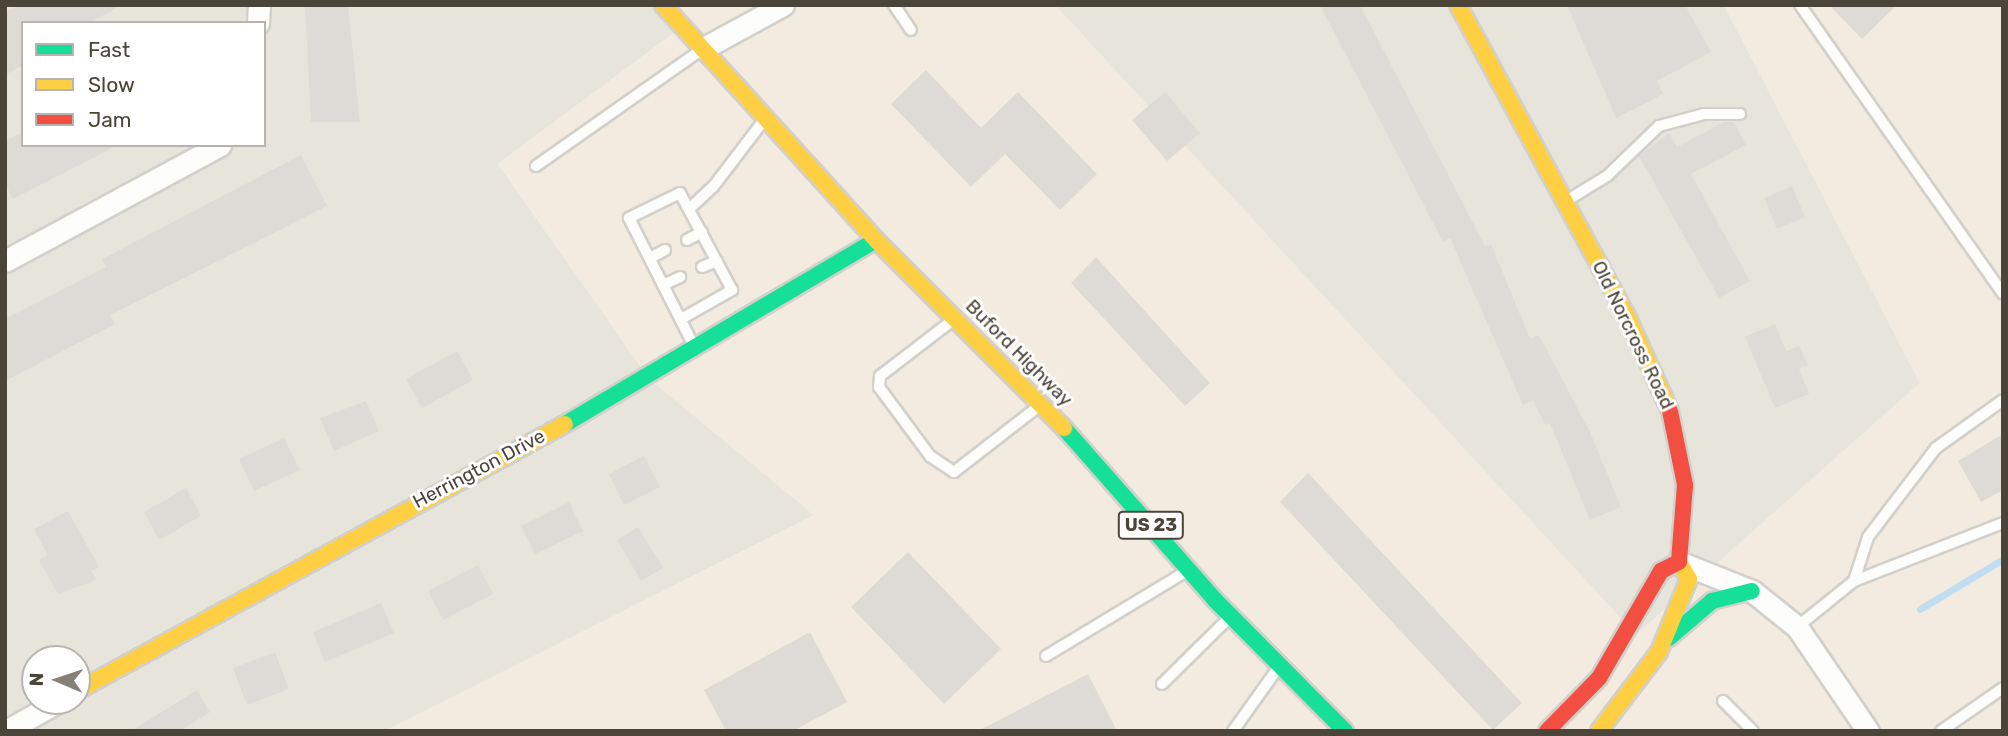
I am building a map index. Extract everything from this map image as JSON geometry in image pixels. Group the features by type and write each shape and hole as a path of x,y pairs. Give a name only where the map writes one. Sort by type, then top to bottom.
{"street":[{"name":"Buford Highway","path":"663,5 876,240 1041,404 1231,616 1346,731"},
{"name":"Old Norcross Road","path":"1458,5 1564,202 1671,412 1685,485 1679,562 1689,579 1659,652"},
{"path":"704,48 782,6"},
{"path":"5,261 215,147"},
{"name":"Herrington Drive","path":"91,683 696,351 876,240"},
{"path":"1547,731 1599,678 1661,571 1679,562 1752,591 1797,627 1868,731"},
{"path":"1599,731 1679,622 1712,601 1752,591"},
{"path":"6,731 34,715"}],"lane":[{"path":"894,5 911,30"},
{"path":"1800,5 2003,294"},
{"path":"536,166 704,48"},
{"path":"1564,202 1607,176 1659,126 1704,114 1740,114"},
{"path":"689,209 713,187 765,117"},
{"path":"681,320 732,290 680,193 629,218 696,351"},
{"path":"687,240 702,232"},
{"path":"650,258 665,250"},
{"path":"702,267 717,261"},
{"path":"663,285 680,277"},
{"path":"956,319 880,376 879,387 930,456 954,472 1041,404"},
{"path":"1854,581 1868,537 1936,448 2003,400"},
{"path":"1797,627 1854,581 2003,523"},
{"path":"1046,656 1189,570"},
{"path":"1162,684 1231,616"},
{"path":"1233,731 1280,665"},
{"path":"1941,731 2003,688"},
{"path":"1723,701 1753,731"}],"shaded area":[{"path":"5,5 670,5 686,24 498,164 649,378 814,515 385,731 5,731"},
{"path":"670,5 1055,5 1636,635 1920,383 1724,5 2003,5 2003,731 385,731 814,515 649,379 498,163 686,25"},
{"path":"1055,5 1724,5 1920,383 1636,635"}],"building":[{"path":"19,5 121,5 93,21 21,21 21,66 5,75 5,13"},
{"path":"305,5 348,5 360,122 311,122"},
{"path":"1320,5 1360,5 1485,246 1491,244 1530,339 1539,335 1590,432 1621,507 1590,520 1550,423 1545,425 1533,400 1523,405 1450,238 1443,242"},
{"path":"1567,5 1685,5 1711,52 1657,81 1663,94 1616,118"},
{"path":"1829,5 1897,5 1862,39"},
{"path":"926,70 981,128 1018,92 1097,174 1060,210 1005,154 971,187 891,104"},
{"path":"1165,92 1200,133 1167,161 1132,120"},
{"path":"1724,122 1734,122 1746,145 1691,174 1750,281 1719,298 1639,156 1669,133 1677,147"},
{"path":"21,133 21,147 114,147 13,199 5,184 5,141"},
{"path":"301,155 327,206 110,315 115,324 5,381 5,319 106,267 102,259"},
{"path":"1792,186 1805,217 1777,229 1764,198"},
{"path":"1096,257 1210,383 1185,406 1071,283"},
{"path":"1775,324 1786,351 1799,346 1808,365 1799,369 1809,394 1775,408 1745,337"},
{"path":"457,351 473,380 422,408 406,379"},
{"path":"366,401 379,431 334,451 320,418"},
{"path":"2003,434 2003,490 1981,502 1958,461"},
{"path":"284,438 300,470 254,491 239,459"},
{"path":"644,456 660,487 624,505 609,474"},
{"path":"1308,473 1522,703 1493,730 1280,502"},
{"path":"186,488 201,516 159,540 144,512"},
{"path":"569,502 583,531 535,554 521,526"},
{"path":"68,511 99,567 91,571 97,580 58,594 39,560 48,555 34,529"},
{"path":"638,527 663,568 641,581 617,540"},
{"path":"908,552 1001,649 944,704 851,607"},
{"path":"478,565 493,594 443,620 428,591"},
{"path":"381,603 394,633 325,662 313,632"},
{"path":"810,632 847,702 793,731 726,731 704,690"},
{"path":"275,652 289,689 247,705 233,668"},
{"path":"1088,674 1117,731 978,731"},
{"path":"197,690 210,712 180,731 131,731"}],"waterway":[{"path":"1920,609 2003,559"}],"traffic: fast":[{"path":"565,424 876,240"},
{"path":"1064,428 1215,600 1345,731"},
{"path":"1669,638 1712,601 1752,591"}],"traffic: slow":[{"path":"663,5 876,240 1064,428"},
{"path":"1458,5 1627,316 1670,411"},
{"path":"91,683 565,424"},
{"path":"1599,731 1659,652 1689,579 1679,562"}],"traffic: jam":[{"path":"1670,411 1685,485 1679,562"},
{"path":"1547,731 1599,678 1661,571 1679,562"}]}
